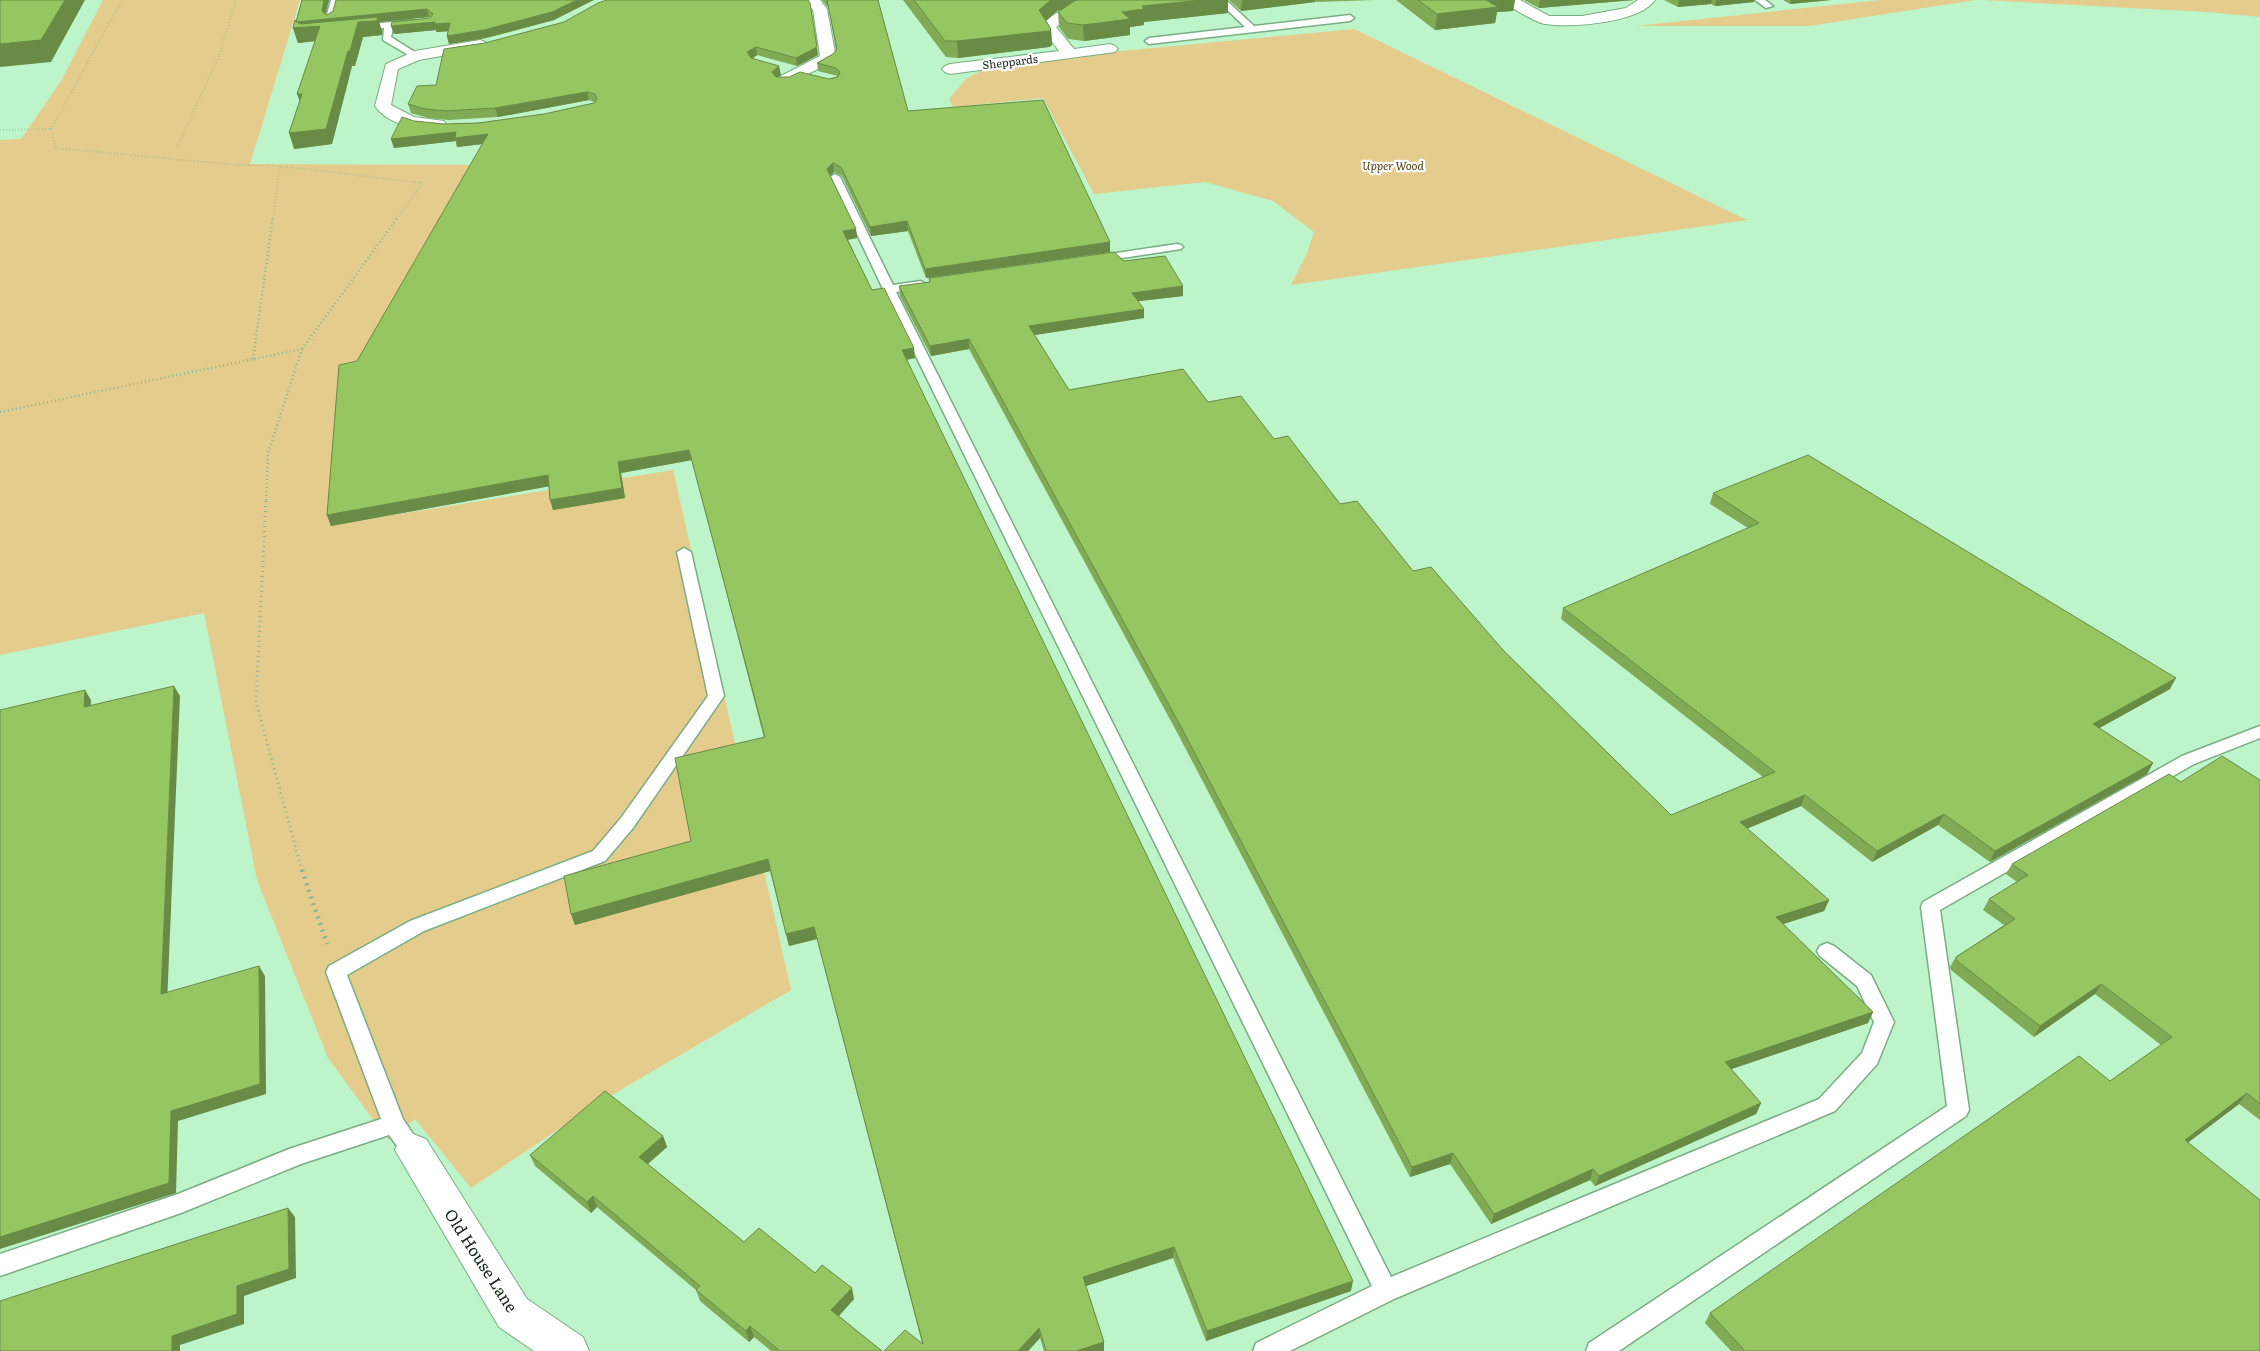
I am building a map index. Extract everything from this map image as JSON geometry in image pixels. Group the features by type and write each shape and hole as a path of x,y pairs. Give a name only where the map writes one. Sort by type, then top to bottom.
{"street":[{"path":"783,81 828,58 820,9 812,0"},
{"path":"1070,54 1048,27 1068,11 1113,0"},
{"path":"1509,0 1546,20 1582,20 1630,12 1648,0"},
{"path":"455,126 413,122 390,114 383,106 391,68 415,56 496,42"},
{"name":"Sheppards","path":"950,68 1110,49"},
{"path":"775,66 824,79"},
{"name":"Old House Lane","path":"403,1137 513,1313 569,1351"}],"lane":[{"path":"330,18 335,0"},
{"path":"1221,0 1252,29"},
{"path":"1760,0 1769,6"},
{"path":"1149,41 1350,18"},
{"path":"352,28 419,23"},
{"path":"390,25 386,38 415,56"},
{"path":"835,177 1386,1291"},
{"path":"1081,261 1177,247"},
{"path":"889,289 937,282"},
{"path":"0,1265 181,1203 298,1156 403,1137 336,972 417,926 599,856 605,850 627,823 716,696 684,552"},
{"path":"1598,1351 1958,1110 1930,906 2188,760 2260,732"},
{"path":"1265,1351 1386,1291 1827,1105 1870,1058 1884,1022 1864,981 1827,951"}],"path":[{"path":"122,0 52,129 56,148 423,183 302,349 268,453 256,702 303,873 336,972"},
{"path":"177,147 219,56 236,0"},
{"path":"562,11 576,16"},
{"path":"0,130 52,129"},
{"path":"253,359 280,168"},
{"path":"0,412 302,349"}],"green space":[{"path":"103,0 300,0 250,164 477,165 331,525 673,470 791,990 595,1105 471,1188 415,1119 388,1140 328,1058 257,880 204,613 0,655 0,140 21,139 61,81"},
{"path":"1880,0 1975,0 1809,26 1636,26"},
{"path":"1982,0 2260,0 2260,17 2207,12"},
{"name":"Upper Wood","path":"1354,29 1747,220 1291,285 1307,253 1314,232 1273,201 1205,182 1094,194 1043,98 953,107 949,99 966,79 995,63"}],"building":[{"path":"0,0 65,0 41,40 0,44"},
{"path":"302,0 324,0 322,11 327,15 333,11 336,0 577,0 552,12 484,30 447,36 450,23 434,24 435,22 391,26 392,22 430,18 433,14 427,9 296,22"},
{"path":"607,0 808,0 817,47 796,58 756,47 747,52 751,58 779,66 772,72 776,77 789,77 800,72 829,79 838,77 840,72 836,68 817,63 833,54 837,49 827,0 878,0 908,111 1043,100 1110,242 925,269 907,221 870,227 841,167 833,163 827,169 856,229 843,231 872,290 884,288 914,348 902,350 1353,1281 1207,1331 1174,1247 1083,1277 1104,1342 1076,1351 1046,1351 1039,1328 1018,1351 884,1351 905,1330 923,1344 814,927 786,934 768,859 571,914 564,876 691,841 675,758 765,737 689,450 618,462 622,488 550,500 548,475 327,515 339,365 357,361 488,134 455,138 456,132 391,139 402,117 414,121 444,124 478,123 544,114 594,103 597,99 595,94 587,92 495,108 447,111 425,109 408,104 417,86 436,85 444,49 485,43 564,22"},
{"path":"914,0 1051,0 1039,10 1051,29 1049,31 945,41"},
{"path":"1078,0 1203,0 1142,6 1144,9 1122,12 1130,19 1083,25 1067,23 1058,12"},
{"path":"1418,0 1486,0 1498,7 1437,14"},
{"path":"378,17 377,21 358,22 326,129 289,133 302,94 297,94 320,26 293,28 295,20 300,24"},
{"path":"1114,252 1124,261 1165,256 1183,286 1132,293 1144,309 1029,326 1069,390 1183,369 1208,402 1241,396 1274,439 1288,436 1340,504 1357,501 1413,571 1431,567 1503,650 1671,815 1775,772 1563,608 1759,523 1713,493 1808,455 2176,678 2093,724 2153,763 1995,851 1944,814 1877,851 1805,795 1740,822 1829,900 1776,917 1873,1012 1725,1062 1761,1103 1599,1176 1593,1169 1494,1214 1453,1153 1412,1167 1180,725 969,339 930,346 899,286 930,282 929,278"},
{"path":"174,686 161,994 259,966 260,1084 171,1111 169,1183 0,1237 0,710 85,690 84,707"},
{"path":"2222,756 2260,780 2260,1104 2247,1093 2185,1140 2260,1200 2260,1351 1745,1351 1710,1313 2079,1056 2110,1081 2172,1037 2101,984 2040,1026 1956,960 1956,957 2015,919 1989,899 2028,875 2012,864 2169,774 2181,782"},
{"path":"605,1091 663,1136 639,1157 744,1242 759,1228 815,1273 822,1265 852,1288 831,1310 882,1351 780,1351 750,1326 746,1331 696,1290 700,1286 593,1196 587,1202 530,1155"},
{"path":"288,1208 289,1269 237,1286 237,1314 172,1336 172,1351 0,1351 0,1301"}]}
